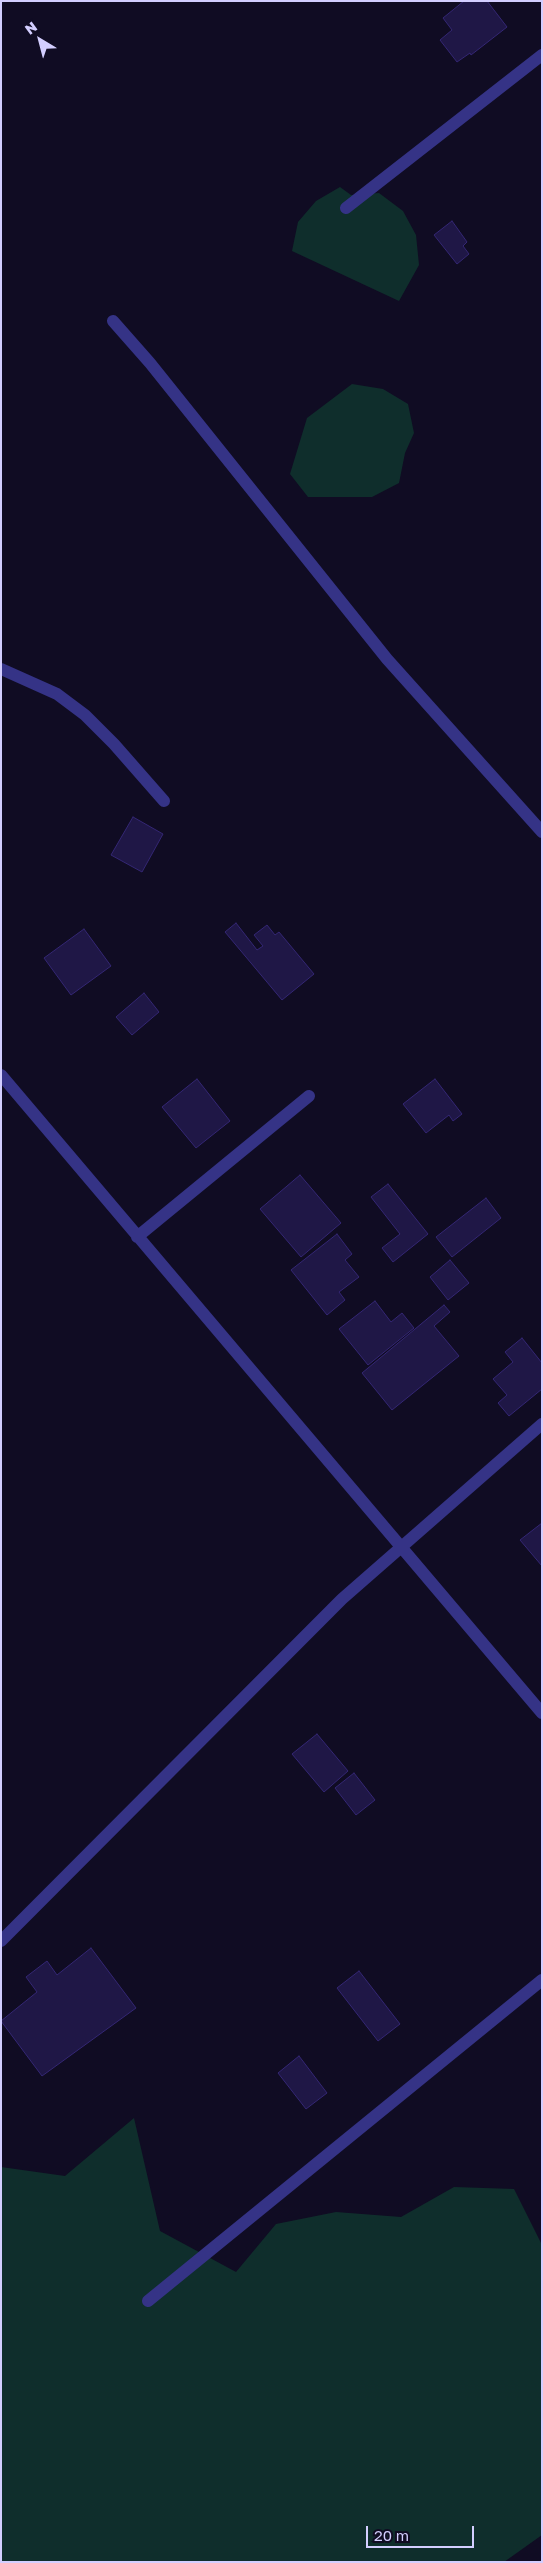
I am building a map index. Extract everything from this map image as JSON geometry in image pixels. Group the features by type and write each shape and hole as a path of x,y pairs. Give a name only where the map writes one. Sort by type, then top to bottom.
{"street":[{"path":"346,208 542,55"},
{"path":"113,321 150,363 387,659 542,832"},
{"path":"1,669 56,694 85,715 114,744 164,801"},
{"path":"1,1075 542,1714"},
{"path":"137,1237 309,1096"},
{"path":"1,1942 335,1606 542,1424"},
{"path":"148,2301 542,1980"}],"green space":[{"path":"340,187 351,195 379,193 403,211 416,235 419,265 399,301 292,251 298,222 316,201"},
{"path":"352,384 383,389 408,404 414,433 405,453 399,483 372,497 308,497 290,474 307,418"},
{"path":"134,2118 160,2231 236,2272 276,2224 336,2212 401,2217 454,2187 514,2189 542,2245 542,2535 504,2562 1,2562 1,2167 65,2176"}],"building":[{"path":"464,1 487,1 507,27 471,55 470,53 457,62 440,40 452,30 443,18"},
{"path":"452,221 467,242 463,246 469,254 457,264 434,235"},
{"path":"133,817 163,834 142,872 111,855"},
{"path":"236,923 257,950 263,946 254,935 267,925 275,935 279,932 314,974 282,1000 225,932"},
{"path":"84,929 111,966 71,995 44,958"},
{"path":"144,993 159,1012 132,1035 116,1017"},
{"path":"197,1079 230,1121 196,1148 162,1107"},
{"path":"435,1079 462,1114 453,1121 449,1115 426,1133 403,1104"},
{"path":"300,1175 341,1223 301,1257 260,1209"},
{"path":"388,1184 428,1234 393,1262 382,1248 400,1234 371,1197"},
{"path":"486,1198 501,1218 452,1257 436,1237"},
{"path":"337,1234 352,1254 345,1260 359,1277 339,1292 345,1300 327,1315 291,1270"},
{"path":"450,1260 469,1283 448,1300 430,1277"},
{"path":"375,1301 391,1322 402,1313 414,1328 368,1365 339,1329"},
{"path":"444,1305 450,1312 434,1326 459,1356 392,1410 362,1373"},
{"path":"522,1338 542,1363 542,1389 509,1416 498,1403 507,1395 493,1379 513,1362 505,1352"},
{"path":"542,1523 542,1566 520,1540"},
{"path":"317,1734 348,1771 324,1792 292,1754"},
{"path":"354,1773 375,1800 356,1815 335,1788"},
{"path":"91,1948 136,2008 42,2076 1,2021 37,1992 26,1977 47,1961 57,1975"},
{"path":"359,1971 400,2024 378,2041 337,1988"},
{"path":"299,2056 327,2093 306,2109 278,2073"}]}
